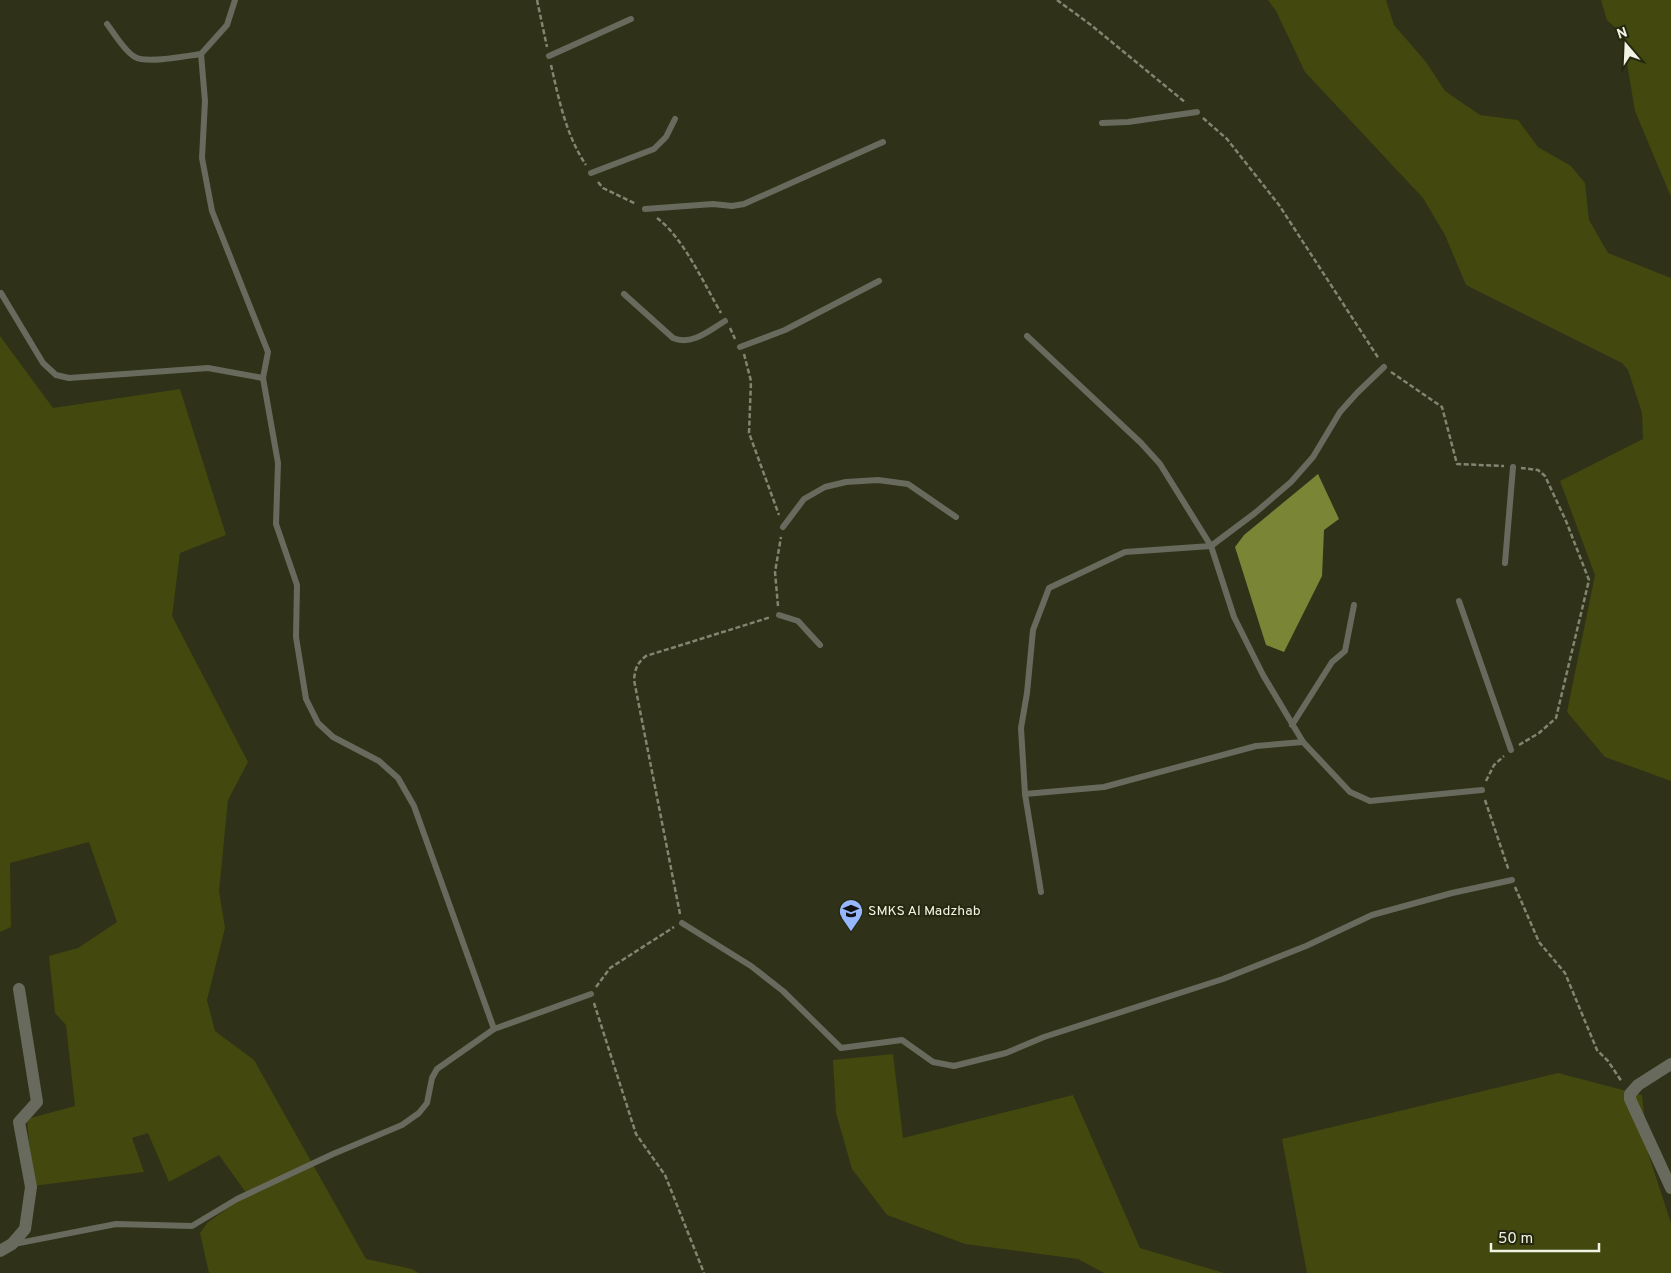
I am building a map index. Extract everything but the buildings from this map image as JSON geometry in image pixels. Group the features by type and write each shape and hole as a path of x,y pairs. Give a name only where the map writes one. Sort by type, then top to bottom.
{"street":[{"path":"0,1251 12,1244 25,1229 31,1187 19,1122 37,1102 19,990"},
{"path":"1671,1064 1638,1085 1630,1094 1630,1099 1671,1188"}],"lane":[{"path":"108,24 129,54 135,58 145,60 201,54 227,25 235,0"},
{"path":"549,56 632,19"},
{"path":"201,54 205,101 202,158 212,212 268,352 264,378 278,463 276,524 297,585 296,637 306,699 318,723 333,737 379,761 398,778 414,806 494,1029"},
{"path":"1102,123 1128,122 1197,112"},
{"path":"591,173 654,149 666,137 676,119"},
{"path":"645,209 713,204 732,206 744,204 883,142"},
{"path":"740,347 785,330 879,281"},
{"path":"1,293 43,363 56,375 69,378 208,368 264,378"},
{"path":"624,294 673,338 680,340 696,339 726,321"},
{"path":"1028,336 1141,443 1160,464 1211,546 1234,617 1263,675 1303,742 1350,792 1370,801 1482,790"},
{"path":"1041,892 1025,794 1020,728 1027,693 1033,630 1050,588 1126,552 1211,546 1255,513 1291,482 1313,457 1340,412 1384,367"},
{"path":"1505,564 1512,467"},
{"path":"783,527 804,500 825,487 846,482 878,480 908,484 956,517"},
{"path":"1459,601 1511,750"},
{"path":"1292,725 1332,662 1345,652 1354,605"},
{"path":"779,615 798,621 820,645"},
{"path":"1025,794 1104,787 1256,746 1303,742"},
{"path":"682,923 751,966 783,991 841,1048 902,1040 933,1062 954,1066 1006,1053 1044,1037 1223,979 1306,946 1372,915 1452,893 1512,880"},
{"path":"12,1244 116,1224 192,1226 237,1199 402,1124 419,1113 427,1103 432,1078 437,1069 494,1029 591,994"}],"path":[{"path":"537,0 565,123 579,155 603,188 645,209 665,224 683,248 746,359 751,381 749,433 783,527 775,572 779,615 646,656 640,661 635,670 634,680 682,923 610,968 591,994 636,1134 664,1176 704,1273"},
{"path":"1057,0 1091,24 1227,139 1278,205 1384,367 1442,407 1457,464 1538,470 1545,476 1566,521 1589,580 1556,718 1540,733 1511,750 1494,765 1482,790 1512,880 1539,942 1565,973 1597,1050 1608,1061 1630,1094"}],"shaded area":[{"path":"1268,0 1386,0 1394,25 1426,62 1445,91 1480,115 1518,120 1538,147 1571,166 1585,183 1589,220 1608,253 1671,278 1671,781 1605,757 1567,712 1595,575 1560,481 1643,439 1642,413 1628,370 1622,363 1466,285 1445,235 1423,198 1305,72 1276,11"},
{"path":"1601,0 1671,0 1671,197 1635,111 1622,34 1607,20"},
{"path":"0,336 53,408 180,389 226,535 180,553 172,616 248,762 228,800 219,891 225,928 207,1000 215,1031 254,1060 366,1259 412,1269 419,1273 209,1273 200,1233 207,1223 247,1194 219,1155 169,1182 148,1133 132,1138 144,1172 33,1186 27,1119 75,1106 66,1025 55,1013 49,956 78,948 117,922 89,842 10,863 11,927 0,932"},
{"path":"1318,474 1339,519 1324,530 1322,576 1284,652 1266,645 1235,547 1244,535"},
{"path":"893,1054 903,1138 1073,1095 1140,1248 1224,1273 1104,1273 1078,1259 965,1244 887,1215 852,1169 836,1113 833,1060"},
{"path":"1558,1073 1642,1095 1648,1153 1671,1223 1671,1273 1307,1273 1282,1139"}],"place":[{"name":"SMKS Al Madzhab","path":"851,932"}]}
